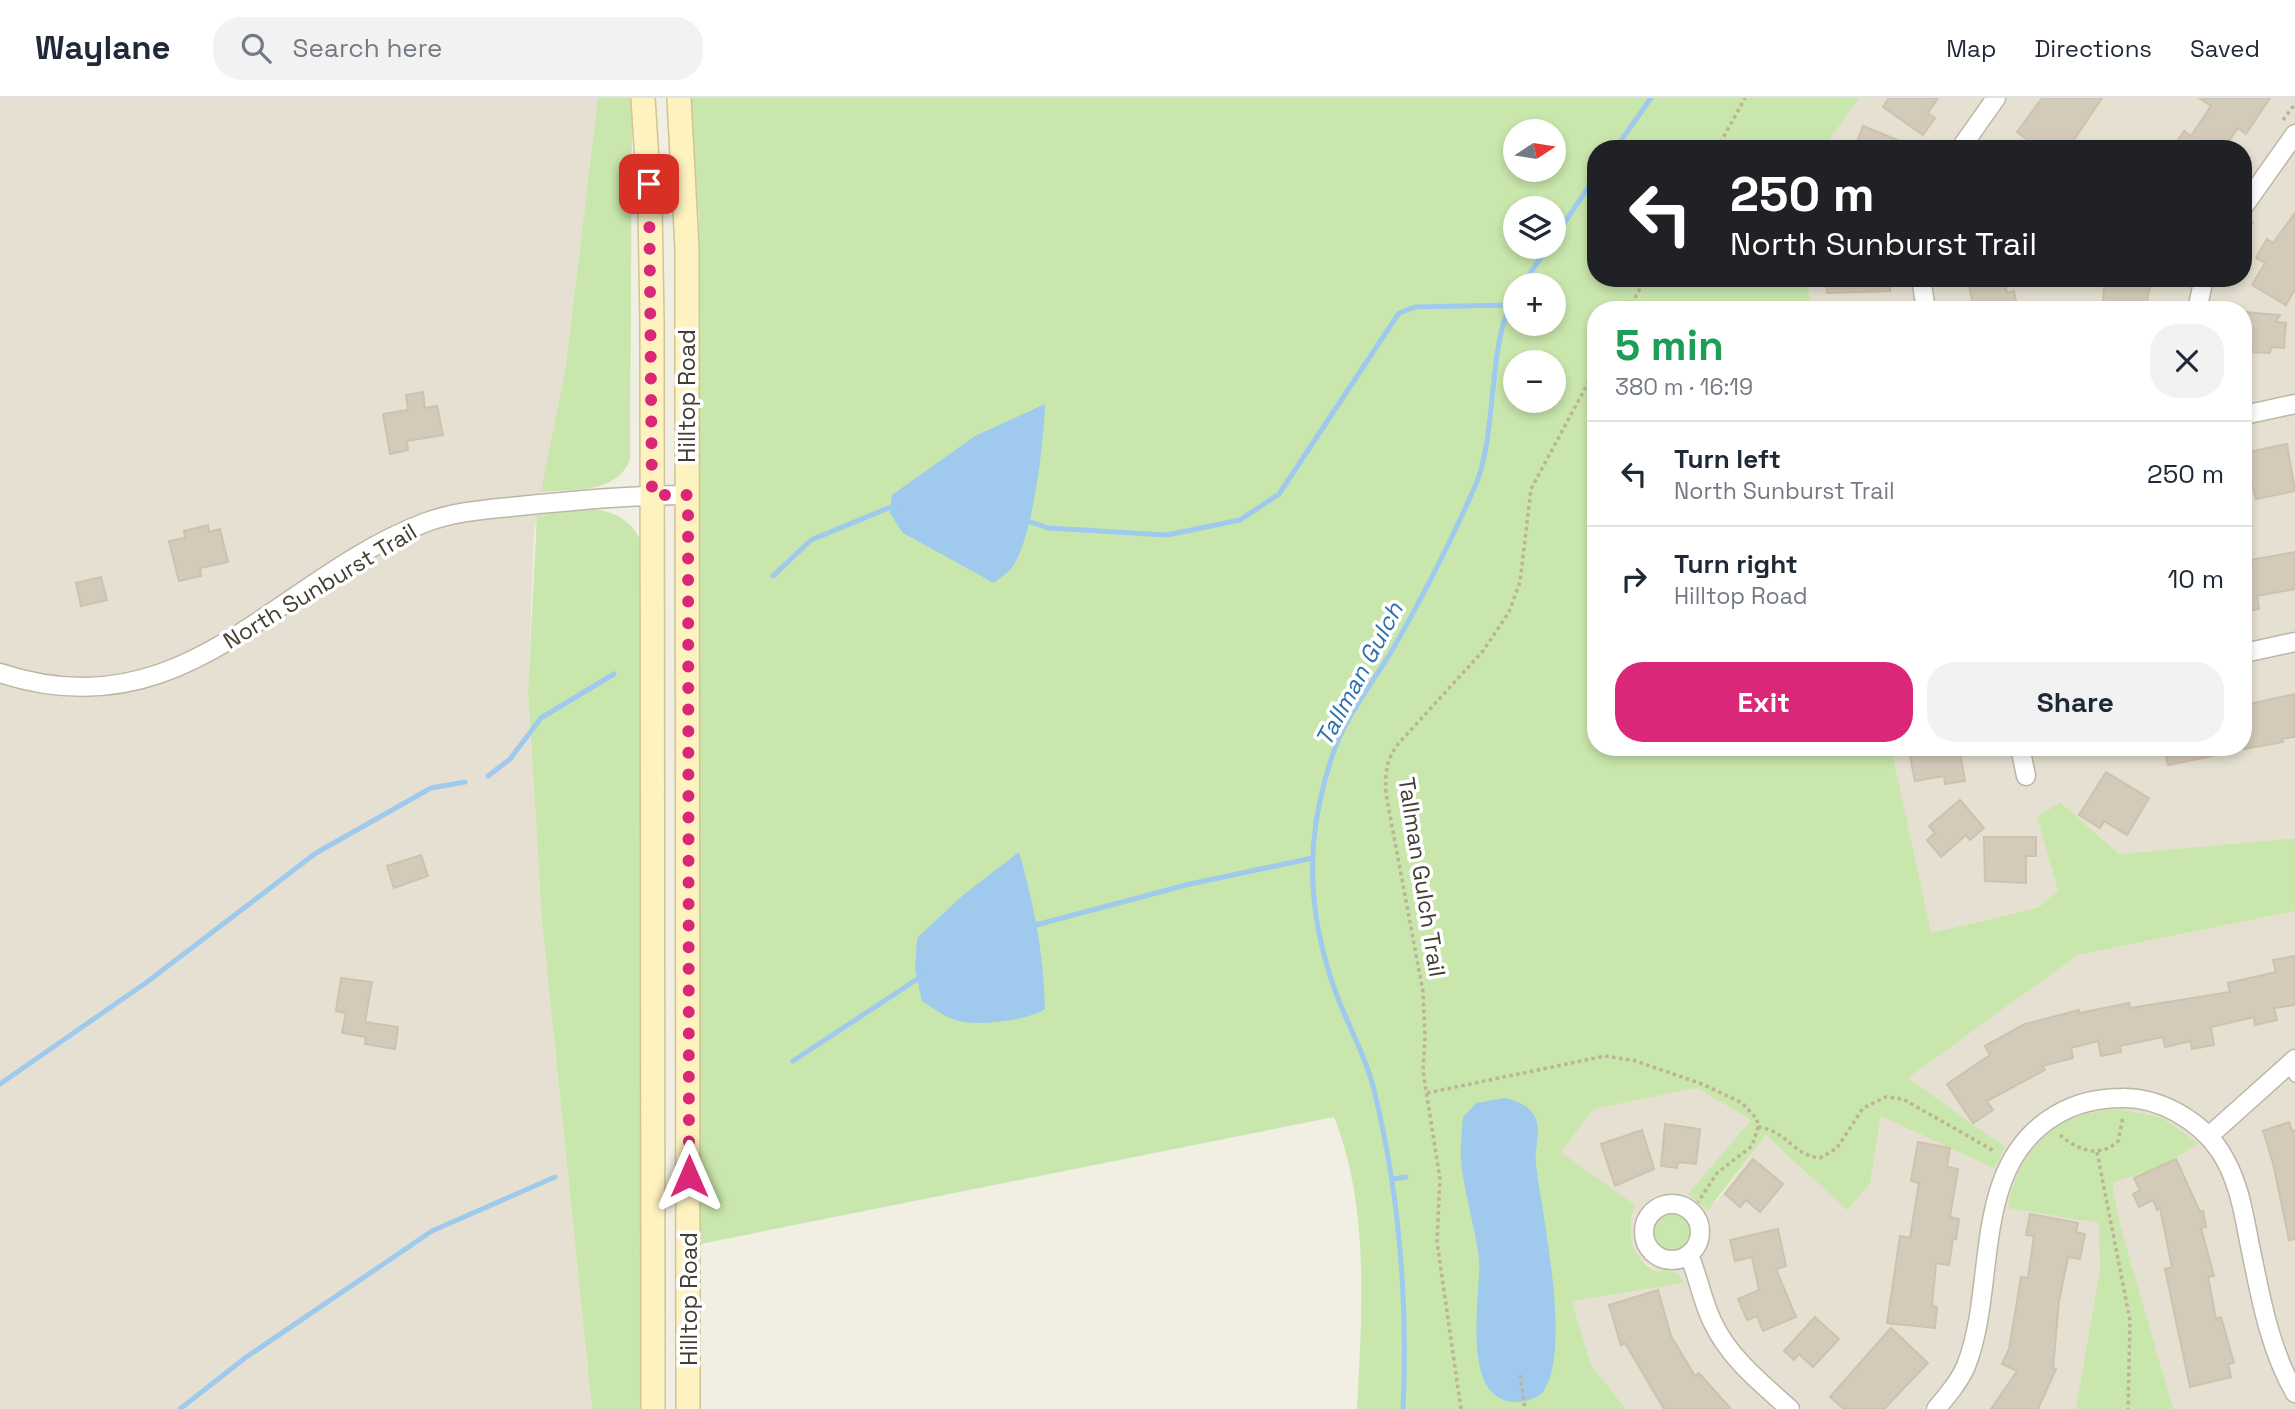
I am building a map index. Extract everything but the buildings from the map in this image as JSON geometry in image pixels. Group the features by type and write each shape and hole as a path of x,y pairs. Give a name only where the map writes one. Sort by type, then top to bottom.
{"main road":[{"name":"Hilltop Road","path":"643,98 651,237 653,1409"},
{"name":"Hilltop Road","path":"679,98 687,248 688,1409"}],"street":[{"path":"1966,140 1996,98"},
{"path":"2252,195 2295,134"},
{"path":"2252,413 2295,404"},
{"name":"North Sunburst Trail","path":"0,673 72,686 109,684 151,676 198,658 246,632 365,553 425,523 474,511 652,495 688,495"},
{"path":"2252,651 2295,642"},
{"path":"2022,756 2026,776"},
{"path":"2209,1136 2292,1067"},
{"path":"1936,1409 1955,1385 1971,1350 2001,1183 2013,1157 2036,1129 2078,1105 2127,1098 2166,1108 2187,1118 2209,1136 2229,1166 2238,1189 2267,1325 2295,1392"},
{"path":"1689,1255 1711,1319 1726,1347 1790,1409"}],"path":[{"path":"1722,140 1745,98"},
{"name":"Tallman Gulch Trail","path":"1461,1409 1437,1241 1440,1179 1423,1071 1423,992 1385,794 1385,773 1389,756 1398,744 1483,651 1509,612 1520,582 1531,489 1587,385"},
{"path":"1427,1093 1584,1059 1619,1056 1724,1094 1751,1112 1758,1127 1752,1146 1717,1173 1698,1202"},
{"path":"1758,1127 1774,1129 1802,1154 1820,1158 1837,1149 1863,1108 1874,1100 1894,1097 1994,1151"},
{"path":"2060,1135 2076,1147 2097,1152 2118,1141 2123,1117"},
{"path":"2097,1152 2130,1320 2128,1409"},
{"path":"1520,1375 1525,1409"}],"shaded area":[{"path":"0,98 598,98 565,372 534,533 528,691 542,921 592,1409 0,1409"},
{"path":"1859,98 2295,98 2295,838 2119,854 2060,802 2037,817 2058,891 2039,907 1930,933 1893,756 2252,756 2252,301 1810,301 1808,287 2252,287 2252,140 1829,140"},
{"path":"2295,911 2295,1409 1626,1409 1591,1365 1572,1301 1684,1283 1679,1274 1664,1269 1659,1273 1637,1256 1629,1233 1635,1205 1561,1152 1594,1109 1697,1088 1751,1120 1689,1194 1701,1202 1717,1201 1766,1135 1870,1183 1881,1116 2005,1147 1908,1078 2078,955"}],"green space":[{"path":"598,98 631,98 630,460 615,479 604,484 579,490 541,492 565,372"},
{"path":"690,98 1859,98 1829,140 1587,140 1587,287 1808,287 1810,301 1587,301 1587,756 1893,756 1931,933 2039,907 2058,891 2037,817 2060,802 2119,854 2295,838 2295,911 2078,955 1908,1078 2005,1147 1994,1168 1881,1116 1870,1183 1847,1210 1766,1135 1708,1210 1688,1194 1751,1120 1697,1088 1594,1109 1561,1152 1635,1205 1631,1235 1632,1244 1641,1260 1659,1273 1664,1269 1679,1274 1684,1283 1572,1301 1591,1365 1626,1409 1357,1409 1361,1261 1353,1188 1346,1152 1334,1117 700,1244 700,287 699,220"},
{"path":"595,509 624,520 634,529 642,543 640,1409 592,1409 542,921 528,691 537,515"},
{"path":"2120,1109 2162,1118 2198,1143 2169,1163 2112,1183 2120,1225 2173,1409 2076,1409 2100,1270 2099,1223 2008,1208 2021,1168 2044,1137 2060,1125 2078,1117 2098,1111"},
{"path":"1672,1211 1687,1217 1693,1232 1687,1247 1672,1253 1657,1247 1651,1232 1657,1217"}],"water":[{"path":"1045,404 1040,465 1031,514 1019,555 1009,571 994,583 903,533 890,513 892,495 975,436"},
{"path":"1019,852 1037,930 1045,1009 1026,1017 1001,1022 975,1023 951,1018 922,1001 915,969 917,938 962,896"},
{"path":"1505,1098 1526,1106 1537,1122 1536,1164 1555,1311 1552,1368 1545,1389 1537,1397 1518,1402 1499,1398 1487,1385 1480,1366 1477,1343 1479,1259 1461,1155 1463,1117 1476,1103"}],"waterway":[{"name":"Tallman Gulch","path":"1621,140 1651,98"},
{"name":"Tallman Gulch","path":"1566,220 1587,189"},
{"name":"Tallman Gulch","path":"1530,273 1540,259"},
{"path":"1022,519 1048,528 1167,535 1240,520 1279,494 1399,313 1415,307 1503,305"},
{"name":"Tallman Gulch","path":"1403,1409 1403,1290 1391,1172 1372,1082 1331,980 1320,936 1313,868 1316,822 1333,753 1342,732 1416,608 1476,484 1483,462 1496,359 1503,328"},
{"path":"773,576 811,540 898,504"},
{"path":"488,776 510,759 541,718 614,674"},
{"path":"0,1084 147,982 316,853 431,788 465,782"},
{"path":"1032,926 1190,884 1313,858"},
{"path":"793,1061 922,976"},
{"path":"180,1409 245,1358 432,1231 555,1177"},
{"path":"1393,1179 1406,1177"}],"route":[{"path":"649,184 652,495 688,495 689,1176"}]}
